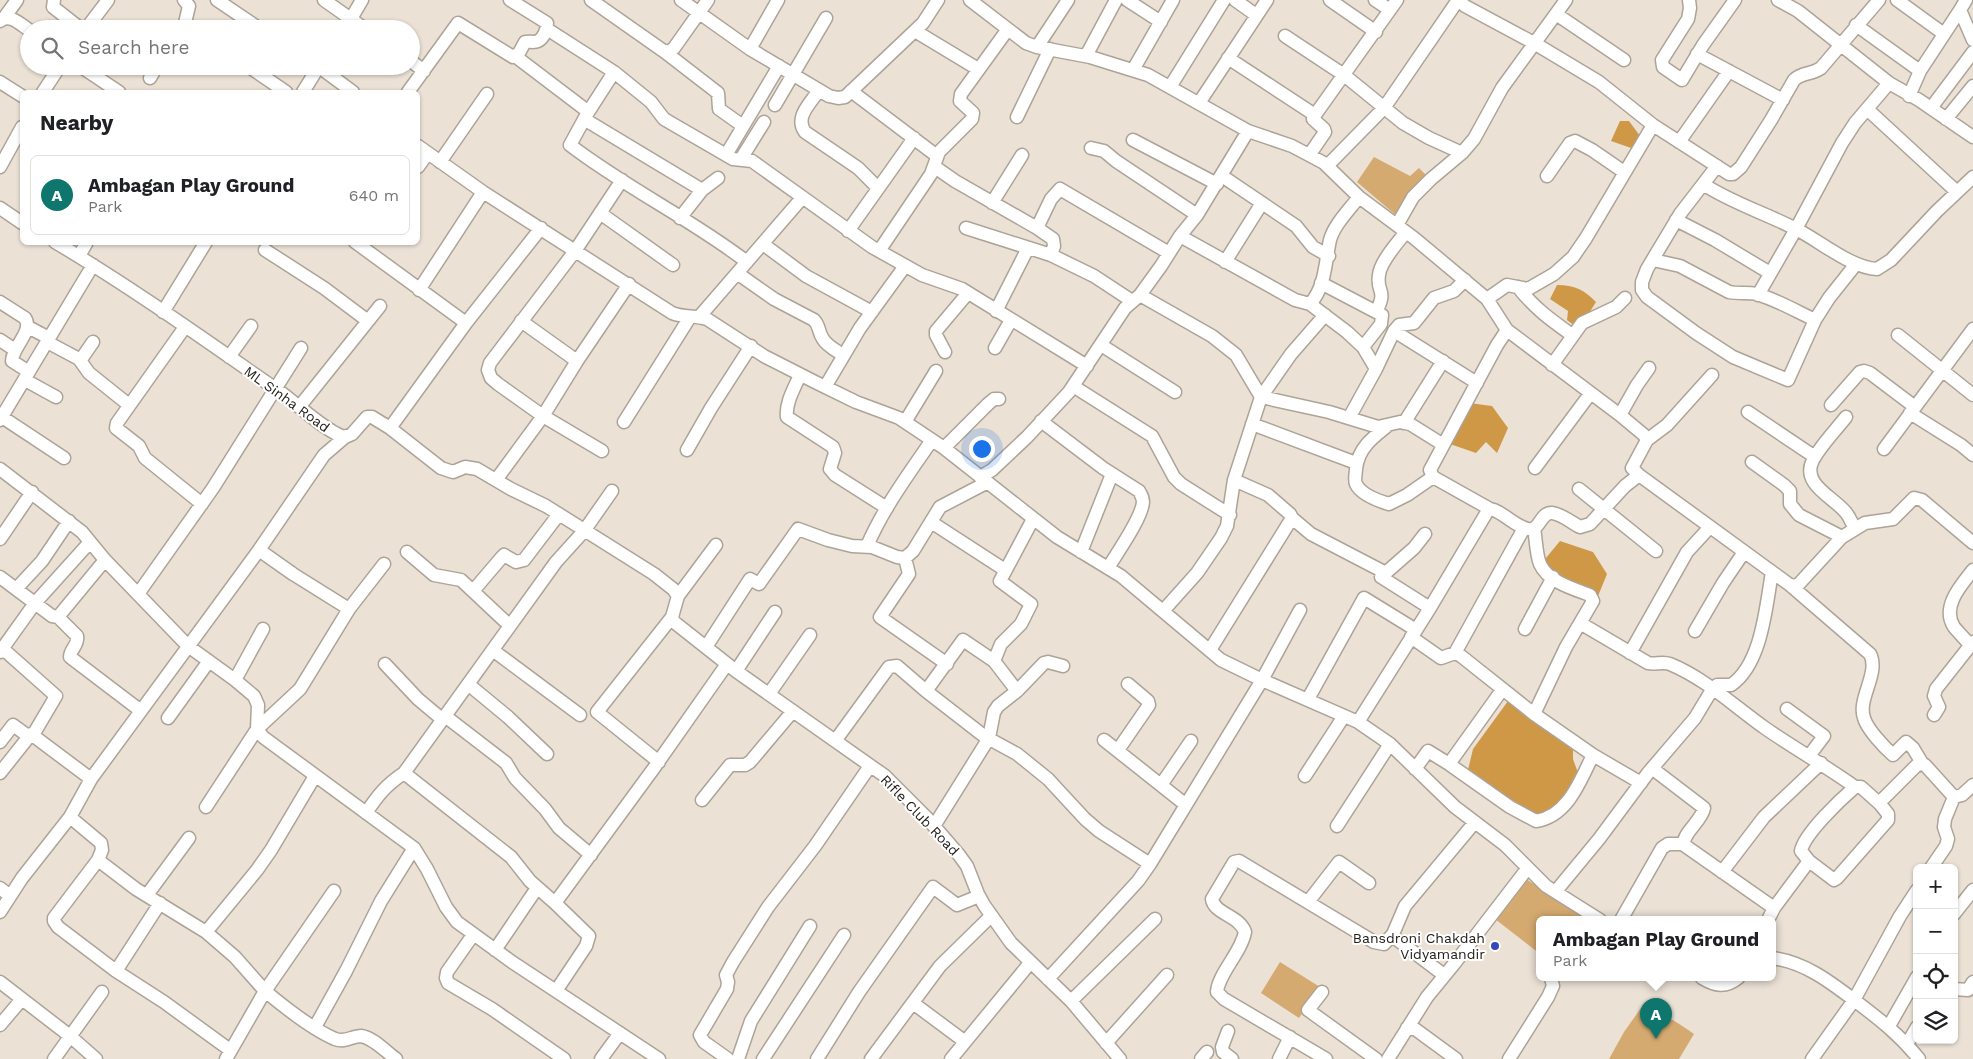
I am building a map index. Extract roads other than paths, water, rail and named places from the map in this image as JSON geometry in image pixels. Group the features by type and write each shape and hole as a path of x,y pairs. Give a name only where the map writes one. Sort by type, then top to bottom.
{"street":[{"path":"2,19 17,0"},
{"path":"93,20 108,0"},
{"path":"184,0 189,6 188,20"},
{"path":"217,0 247,20"},
{"path":"324,0 344,20"},
{"path":"350,20 362,0"},
{"path":"510,0 547,23 547,29 542,37 536,42 525,42 515,56"},
{"path":"591,0 665,52 718,93 720,109 743,126"},
{"path":"606,11 614,0"},
{"path":"681,0 750,49 829,96 838,98 845,97 924,23 938,0"},
{"path":"665,52 674,48 708,0"},
{"path":"750,49 778,0"},
{"path":"970,0 1026,42 1044,48 1086,56 1148,75 1248,131 1310,154 1327,166 1359,197 1401,228 1487,299 1507,330 1620,415 1644,435 1647,440"},
{"path":"1017,117 1044,48 1068,0"},
{"path":"1086,56 1116,0"},
{"path":"1126,0 1161,22"},
{"path":"1133,70 1173,0"},
{"path":"1170,87 1224,0"},
{"path":"1235,0 1256,15"},
{"path":"1199,103 1267,0"},
{"path":"1330,0 1376,32"},
{"path":"1310,154 1325,132 1314,119 1315,115 1394,5 1375,0"},
{"path":"1327,166 1384,108 1458,0 1465,6 1534,43 1599,82 1653,126 1729,174 1733,174 1737,171 1794,80 1799,75 1816,72 1879,0"},
{"path":"1376,312 1383,297 1379,280 1380,269 1401,228 1413,197 1462,152 1483,125 1502,88 1566,0"},
{"path":"1689,0 1688,19 1662,60 1663,67 1682,80 1697,54 1735,0"},
{"path":"1778,0 1798,12 1890,83 1973,137"},
{"path":"1897,0 1944,34"},
{"path":"51,1 58,11 70,20"},
{"path":"1909,96 1920,72 1963,3"},
{"path":"1963,3 1973,40"},
{"path":"1556,14 1624,60"},
{"path":"775,106 826,18"},
{"path":"2,19 16,20 20,23"},
{"path":"410,90 458,23 515,56 586,110 586,116"},
{"path":"1856,25 1920,72"},
{"path":"547,29 614,72 651,102 664,120 733,159 752,161 848,231 879,251 905,266 968,293 1087,366"},
{"path":"879,251 936,162 944,146 972,119 973,113 960,101 960,98 978,69 1008,29"},
{"path":"915,31 978,69"},
{"path":"1285,36 1344,75 1402,122 1429,138 1462,152"},
{"path":"1931,108 1973,52"},
{"path":"1697,54 1782,100"},
{"path":"1228,58 1315,115"},
{"path":"726,155 779,66"},
{"path":"420,68 424,71"},
{"path":"1679,142 1729,71"},
{"path":"614,72 570,145 680,218 728,247 747,262"},
{"path":"44,90 54,75"},
{"path":"94,75 116,90"},
{"path":"261,75 283,90"},
{"path":"304,90 313,75"},
{"path":"331,75 351,90"},
{"path":"0,82 20,95"},
{"path":"1758,295 1842,143 1890,83"},
{"path":"1946,119 1973,86"},
{"path":"819,90 802,114 801,127 805,132 858,168 878,188"},
{"path":"851,91 914,138 955,181 1037,228 1052,239 1054,246 1052,255"},
{"path":"440,162 487,94"},
{"path":"1868,109 1957,192"},
{"path":"586,116 702,190"},
{"path":"741,159 764,122"},
{"path":"1487,299 1507,285 1528,289 1538,284 1554,274 1573,256 1586,238 1653,126"},
{"path":"0,167 20,131"},
{"path":"905,558 912,551 940,506 983,480 1042,421 1073,386 1114,323 1136,298 1197,215 1248,131"},
{"path":"848,231 914,138"},
{"path":"1133,140 1219,180 1262,203 1296,226 1313,247 1329,256"},
{"path":"1547,176 1570,143 1575,141 1624,172"},
{"path":"1091,148 1104,151 1197,215"},
{"path":"423,150 483,192 672,313 682,317 695,317 724,328 800,375 905,422 944,448 1057,537 1121,576 1221,660 1358,722 1390,744 1456,807 1505,845 1546,886 1591,916"},
{"path":"992,203 1022,155"},
{"path":"1717,166 1676,220 1642,282 1642,290 1647,297 1696,333 1733,356 1788,380 1815,320 1829,298 1856,264"},
{"path":"1703,184 1717,193 1796,229 1856,264 1868,269 1877,269 1891,260 1973,177"},
{"path":"680,218 702,190 718,178"},
{"path":"602,451 543,416 498,384 491,378 488,370 490,363 575,251 622,180"},
{"path":"1037,228 1051,199 1060,189 1170,253"},
{"path":"419,290 483,192"},
{"path":"1310,304 1316,296 1321,283 1333,234 1359,197"},
{"path":"624,422 695,317 747,262 802,198"},
{"path":"1225,262 1262,203"},
{"path":"0,208 20,222"},
{"path":"600,213 673,265"},
{"path":"1676,220 1746,257 1770,273"},
{"path":"390,428 466,323 541,228"},
{"path":"966,228 1052,255 1212,336 1236,356 1261,397 1349,418 1378,427 1400,422 1410,424 1442,444"},
{"path":"1180,236 1295,300 1310,304 1347,332 1363,347 1376,369"},
{"path":"763,244 806,276 872,312"},
{"name":"ML Sinha Road","path":"60,245 93,265 229,357 300,406 334,434 345,437 352,434 370,416 390,428 441,468 453,472 470,467 532,498 654,574 674,589 678,596"},
{"path":"78,256 85,245"},
{"path":"163,312 204,245"},
{"path":"361,245 419,290 466,323"},
{"path":"996,311 1028,248"},
{"path":"265,250 324,288 368,321"},
{"path":"1653,260 1680,266 1730,292 1758,295 1815,320"},
{"path":"64,458 1,419 93,265"},
{"path":"828,382 860,328 905,266"},
{"path":"738,272 774,299 814,320 819,325 821,337 843,355"},
{"path":"1349,418 1394,331 1400,325 1414,323 1434,298 1454,291 1465,280"},
{"path":"1321,283 1382,315 1382,320 1374,335 1363,347"},
{"path":"496,480 543,416 577,361 629,284"},
{"path":"1518,287 1531,304 1543,315 1572,335"},
{"path":"945,352 936,335 936,331 968,293"},
{"path":"1552,365 1582,323 1616,307 1625,298"},
{"path":"0,302 25,318 28,327 80,359 89,373 129,405"},
{"path":"300,406 380,306"},
{"path":"1163,611 1197,573 1221,538 1230,515 1234,480 1261,397 1291,354 1325,316"},
{"path":"995,348 1011,320"},
{"path":"521,321 577,361"},
{"path":"229,357 251,326"},
{"path":"28,327 15,350 12,361 27,376 56,397"},
{"path":"185,327 117,422 118,430 140,446 145,458 202,504"},
{"path":"1884,449 1973,329"},
{"path":"1507,330 1442,444 1430,467 1430,472 1433,477 1490,509 1529,528 1540,563 1553,578 1592,598 1593,601 1566,647 1534,714"},
{"path":"1394,331 1477,382"},
{"path":"1898,335 1943,369 1973,395"},
{"path":"0,340 15,350"},
{"path":"80,359 93,342"},
{"path":"1101,345 1175,392"},
{"path":"687,450 711,408 751,346"},
{"path":"138,594 202,504 301,348"},
{"path":"1404,423 1443,361"},
{"path":"1620,415 1649,368"},
{"path":"905,422 936,371"},
{"path":"1831,405 1860,372 1870,373 1912,410 1973,454"},
{"path":"800,375 788,404 787,417 833,447 835,454 830,469 835,475 886,508"},
{"path":"1712,375 1667,425 1647,440 1632,468 1710,528 1790,585 1870,654 1872,667 1863,712 1864,720 1893,754 1906,742 1913,748 1922,763 1954,797"},
{"path":"1073,386 1152,436 1174,477 1181,484 1230,515"},
{"path":"1535,468 1590,394"},
{"path":"944,448 988,404 994,399 999,399"},
{"path":"1748,412 1815,457"},
{"path":"1846,417 1815,457 1810,470 1810,476 1814,483 1847,514 1855,528"},
{"path":"1042,421 1064,440 1143,496 1143,504 1139,515 1108,568"},
{"path":"1252,424 1356,463"},
{"path":"1387,426 1367,444 1356,463 1355,483 1358,488 1389,504 1407,495 1433,477"},
{"path":"0,912 5,892 22,878 70,818 91,779 259,550 324,455 345,437"},
{"path":"868,546 886,508 932,440"},
{"path":"1752,462 1790,491 1790,504 1799,515 1842,537"},
{"path":"0,469 69,520 188,646 235,680 257,700 257,729 263,737 414,848 446,907 457,922 473,935 620,1033 641,1054 659,1059"},
{"path":"1081,552 1112,474"},
{"path":"1308,699 1364,598 1413,634 1441,658 1455,653 1529,528 1547,514 1552,513 1580,527 1590,524 1639,475"},
{"path":"1234,480 1268,495 1311,534 1386,573"},
{"path":"1580,489 1656,551"},
{"path":"366,813 382,790 404,773 494,651 556,562 584,531 612,491"},
{"path":"0,539 32,492"},
{"path":"1790,585 1797,586 1842,537 1855,528 1875,521 1893,519 1910,500 1917,498 1971,536"},
{"path":"1358,722 1430,608 1484,515 1490,509"},
{"path":"473,591 502,557 504,556 516,562 524,560 559,514"},
{"path":"1210,650 1292,518"},
{"path":"994,661 1001,644 1021,624 1031,604 1000,581 1033,519"},
{"path":"16,589 42,561 69,520"},
{"path":"931,522 1006,570"},
{"path":"1630,653 1687,552 1710,528"},
{"path":"706,647 750,579 759,584 798,529 844,544 862,548 868,546 905,558"},
{"path":"1425,534 1414,548 1381,577 1430,608"},
{"path":"0,773 30,735 56,696 1,650 35,603 90,542"},
{"path":"659,762 597,712 672,616 678,596 716,545"},
{"path":"259,550 349,609"},
{"path":"407,552 434,575 461,580 510,626"},
{"path":"1696,631 1723,583 1744,552"},
{"path":"905,558 909,574 880,617 947,664"},
{"path":"58,617 105,560"},
{"path":"206,807 257,729 300,689 349,609 384,564"},
{"path":"1934,715 1940,708 1934,696 1936,689 1972,643 1953,626 1950,610 1957,593 1973,570"},
{"path":"1556,891 1599,839 1640,783 1695,718 1712,688 1717,685 1731,685 1744,674 1756,650 1765,617 1772,572"},
{"path":"0,577 52,616 58,617 77,636 77,642 71,651 70,657 141,711"},
{"path":"1525,629 1553,578"},
{"path":"1048,979 1138,881 1150,864 1262,680 1300,610"},
{"path":"555,904 659,762 775,612"},
{"name":"Rifle Club Road","path":"672,616 674,622 732,667 899,789 968,866 979,896 1011,943 1071,1001 1120,1059"},
{"path":"1580,622 1648,663 1667,663 1687,672 1712,688 1764,727 1822,763 1855,787 1860,787 1880,804 1888,814 1888,820 1834,880 1808,861 1801,851 1803,844 1817,825 1855,787"},
{"path":"235,680 264,629"},
{"path":"769,694 810,635"},
{"path":"926,692 962,640 994,661 1017,691"},
{"path":"494,651 580,715"},
{"path":"1455,653 1468,661 1534,714 1594,755 1640,783"},
{"path":"168,718 209,661"},
{"path":"934,826 989,738 994,712 1001,702 1017,691 1044,663 1048,662 1063,666"},
{"path":"385,664 423,704 506,763 515,778 545,809 559,828 591,855"},
{"path":"835,741 889,667 897,666 926,692 989,738 1017,754 1048,780 1099,831 1150,864"},
{"path":"468,684 508,717 547,754"},
{"path":"1118,750 1149,705 1144,696 1128,684"},
{"path":"1448,764 1502,690"},
{"path":"1787,709 1824,736 1809,756"},
{"path":"702,800 730,766 745,765 750,762 793,711"},
{"path":"1305,776 1344,716"},
{"path":"0,742 13,725 91,779"},
{"path":"1104,740 1186,805"},
{"path":"1161,785 1191,741"},
{"path":"1337,826 1390,744"},
{"path":"1415,769 1428,750 1510,807 1536,821 1553,816 1561,810 1575,790 1594,755"},
{"path":"1722,872 1764,817 1822,763"},
{"path":"1880,804 1907,774 1918,764 1922,763"},
{"path":"728,1059 704,1042 700,1035 727,989 727,972 768,907 815,846 870,766"},
{"path":"1653,769 1704,808 1702,815 1683,844"},
{"path":"404,773 510,857 537,888 589,936 586,946 556,991"},
{"path":"206,932 271,850 315,776"},
{"path":"1954,797 1962,795 1973,785"},
{"path":"1934,864 1946,846 1948,839 1944,827 1945,819 1954,797"},
{"path":"70,818 101,843 102,850 98,860 54,918 58,927 116,971 164,1002 228,1054 265,991 334,891"},
{"path":"1326,1059 1224,999 1217,992 1219,984 1238,952 1245,932 1238,921 1216,907 1212,899 1234,862 1239,861 1374,942 1384,944 1393,934 1406,906 1475,822"},
{"path":"147,895 189,838"},
{"path":"1623,916 1662,848 1668,844 1683,844 1774,908"},
{"path":"315,1027 346,972 381,901 414,848"},
{"path":"98,860 136,889 206,932 235,957 265,991 315,1027 337,1040 348,1040 360,1036 368,1038 396,1059"},
{"path":"1770,916 1808,861"},
{"path":"1308,902 1338,862 1369,883"},
{"path":"1388,1059 1419,1008 1527,869"},
{"path":"817,1059 859,992 933,886 957,905 979,896"},
{"path":"496,950 537,888"},
{"path":"1958,909 1973,890"},
{"path":"1812,1059 1854,1000 1913,896"},
{"path":"116,971 160,903"},
{"path":"871,1059 940,966 991,916"},
{"path":"1071,1001 1154,919"},
{"path":"738,1059 752,1022 810,926"},
{"path":"1393,934 1395,938 1444,975"},
{"path":"473,935 447,972 446,978 448,983 492,1009 564,1059"},
{"path":"763,1059 844,935"},
{"path":"1776,958 1784,959 1825,978 1889,1026 1919,1059"},
{"path":"951,1059 964,1040 1030,963"},
{"path":"1106,1043 1167,975"},
{"path":"1509,1059 1548,997 1553,986 1552,981"},
{"path":"1707,981 1723,985 1734,981"},
{"path":"0,982 70,1036 96,1059"},
{"path":"1958,989 1968,990 1973,982"},
{"path":"1889,1026 1913,984"},
{"path":"54,1059 102,992"},
{"path":"1322,992 1308,1010 1376,1059"},
{"path":"0,1025 22,999"},
{"path":"913,1003 964,1040"},
{"path":"1407,1028 1415,1029 1456,1059"},
{"path":"1228,1031 1222,1047 1223,1052 1232,1059"},
{"path":"601,1059 620,1033"},
{"path":"1907,1044 1913,1034"},
{"path":"1279,1059 1290,1037"}],"place":[{"name":"Bansdroni Chakdah Vidyamandir","path":"1495,946"},
{"name":"Ambagan Play Ground","path":"1656,1039"}]}
